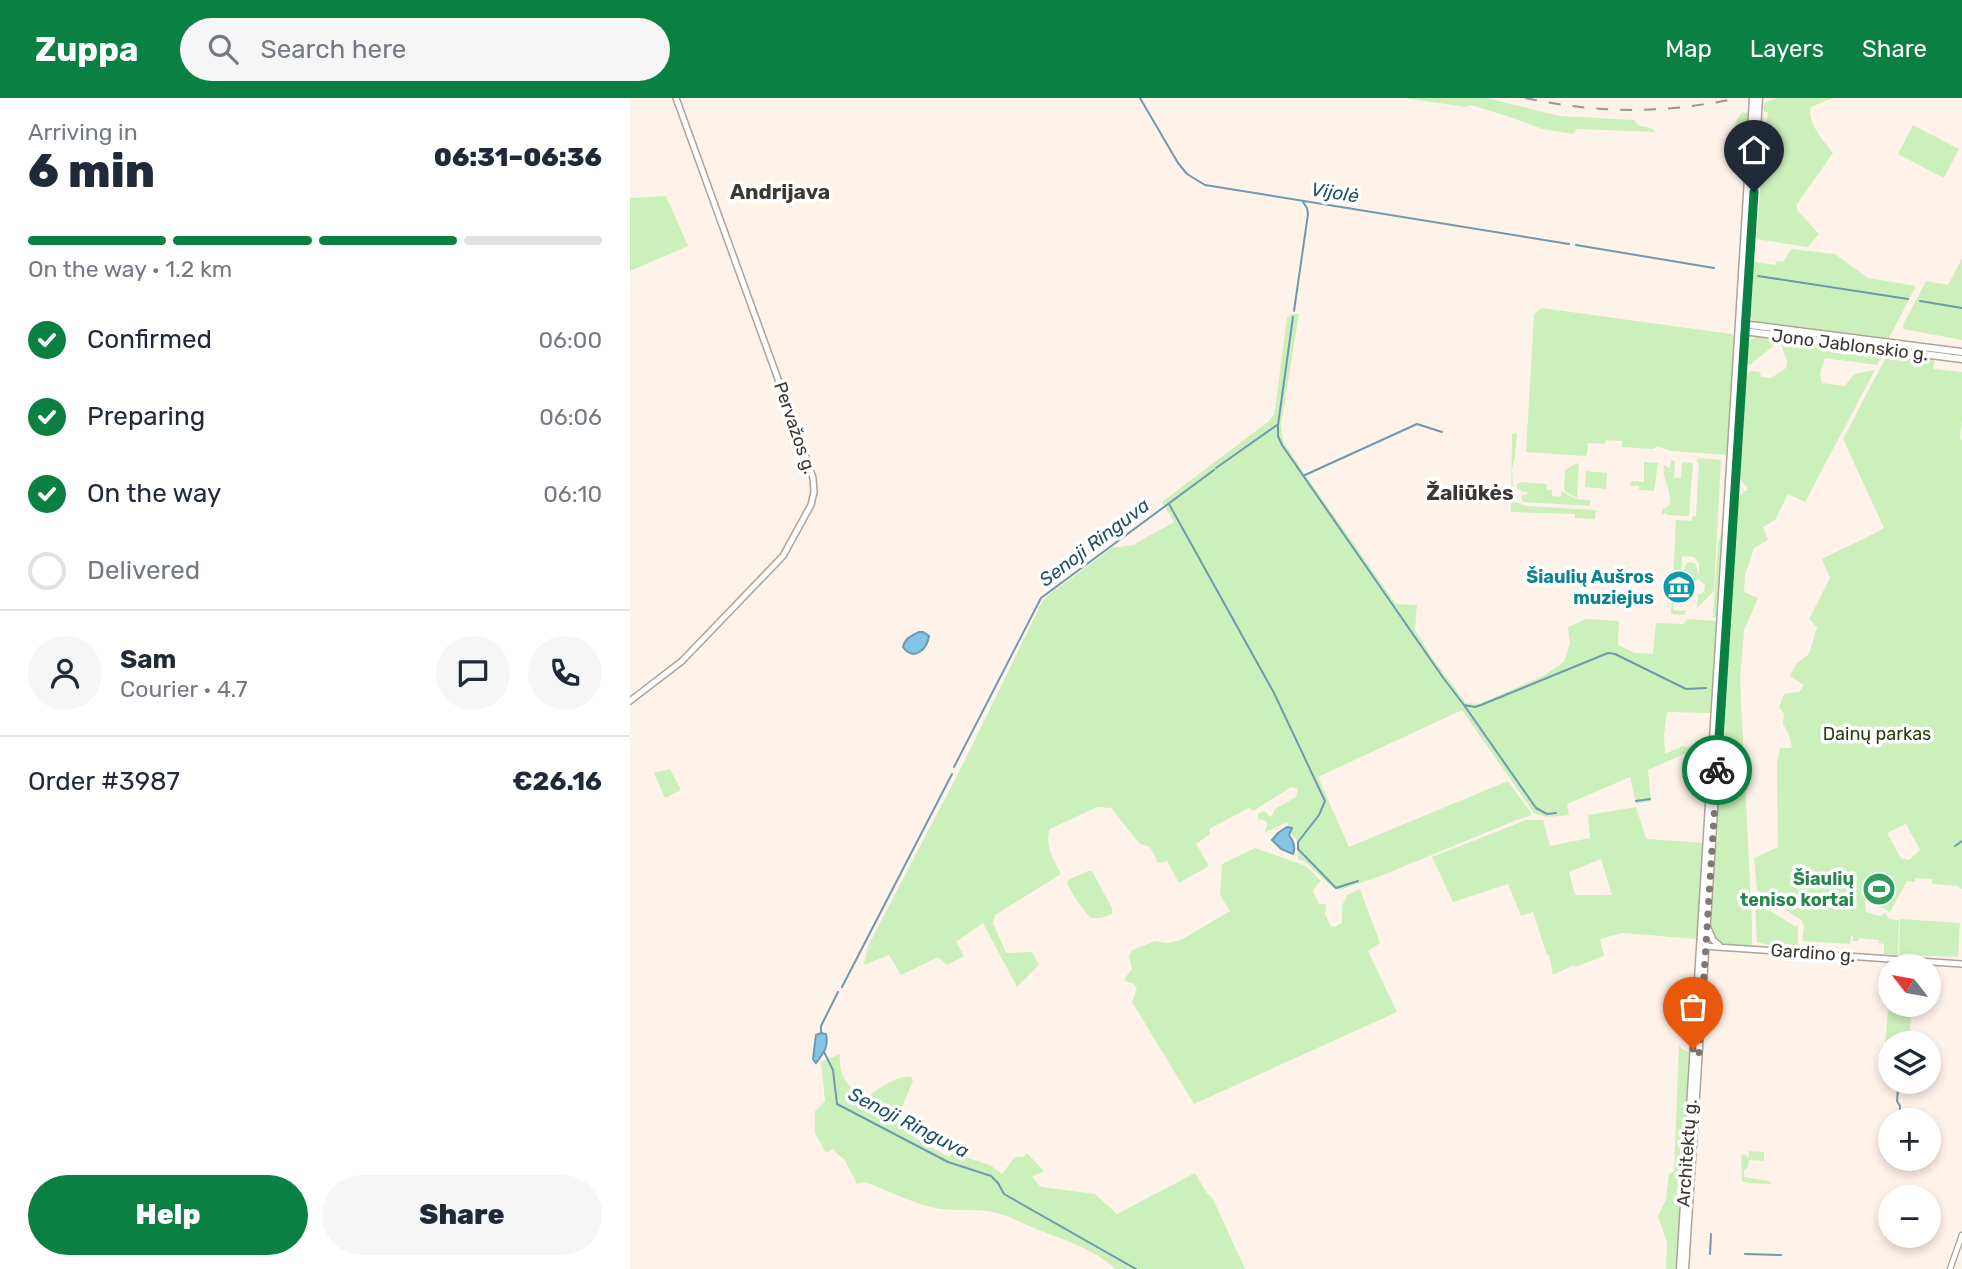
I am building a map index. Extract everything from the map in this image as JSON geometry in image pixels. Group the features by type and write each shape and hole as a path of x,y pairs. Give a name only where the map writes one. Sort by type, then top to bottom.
{"main road":[{"name":"Pervažos g.","path":"630,701 682,661 780,561 810,505 814,492 813,478 799,437 676,98"},
{"path":"1754,98 1756,112"},
{"path":"1756,112 1759,98"},
{"name":"Architektų g.","path":"1680,1269 1756,112"},
{"name":"Jono Jablonskio g.","path":"1742,328 1962,352"},
{"name":"Jono Jablonskio g.","path":"1742,328 1962,359"},
{"name":"Architektų g.","path":"1703,946 1707,927 1712,794"},
{"path":"1707,927 1714,942 1726,947"},
{"name":"Gardino g.","path":"1703,946 1878,958"},
{"name":"Gardino g.","path":"1941,962 1962,963"},
{"name":"Gardino g.","path":"1941,962 1962,963"},
{"name":"Architektų g.","path":"1685,1269 1696,1054"}],"street":[{"path":"1950,1269 1962,1235"}],"green space":[{"path":"1404,98 1486,98 1560,116 1634,120 1638,125 1656,132 1577,129 1573,134 1542,129 1471,105 1466,107"},
{"path":"1778,98 1833,98 1811,107 1813,125 1833,153 1797,204 1797,210 1819,234 1808,247 1756,239 1768,113 1763,106 1766,102"},
{"path":"1743,112 1748,114 1746,146 1734,146 1734,128"},
{"path":"1913,125 1959,149 1944,178 1898,154"},
{"path":"666,196 688,246 630,271 630,198"},
{"path":"1791,249 1835,254 1868,278 1916,286 1888,340 1757,323 1750,317 1748,311 1752,261 1775,265 1776,261 1783,262"},
{"path":"1962,258 1962,340 1903,329 1926,281 1948,285"},
{"path":"1542,308 1731,334 1734,337 1728,455 1671,451 1657,446 1653,449 1622,447 1622,441 1606,440 1605,444 1588,443 1585,456 1526,452 1534,314"},
{"path":"1292,314 1299,314 1281,425 1283,441 1396,604 1417,605 1415,630 1466,703 1479,704 1543,676 1564,662 1570,643 1568,627 1586,619 1619,621 1618,645 1635,653 1653,654 1656,623 1683,624 1687,619 1716,621 1712,713 1667,712 1665,754 1683,746 1693,746 1693,750 1648,770 1651,801 1636,804 1630,777 1567,804 1569,815 1542,816 1534,813 1462,710 1318,777 1349,847 1508,781 1531,813 1530,816 1339,890 1298,859 1297,840 1290,833 1291,827 1287,822 1264,833 1266,821 1258,819 1258,814 1265,811 1270,817 1275,809 1296,797 1296,788 1291,787 1253,811 1249,808 1209,829 1210,834 1196,844 1209,866 1179,883 1167,861 1158,863 1150,847 1140,844 1111,808 1097,807 1050,829 1049,847 1061,874 995,915 993,923 1006,953 1032,952 1039,965 1017,987 983,923 956,942 964,956 947,965 938,957 901,975 889,955 864,965 868,946 963,764 1042,602 1112,548 1133,545 1174,522 1162,502 1269,421 1274,414 1287,318"},
{"path":"1758,336 1775,340 1777,343 1750,365 1747,364 1746,347"},
{"path":"1786,341 1878,351 1882,357 1877,365 1825,358 1820,373 1822,383 1845,386 1854,374 1875,370 1805,502 1788,494 1775,520 1763,527 1768,540 1754,548 1745,575 1744,592 1758,598 1744,630 1740,681 1752,924 1752,944 1748,946 1720,943 1711,934 1737,507 1740,496 1747,491 1740,479 1743,390 1747,373 1760,372 1761,377 1771,378 1786,368 1787,361 1781,344"},
{"name":"Dainų parkas","path":"1892,353 1935,358 1933,369 1962,372 1962,889 1934,884 1932,879 1915,878 1915,882 1907,881 1890,912 1866,898 1866,912 1879,916 1886,913 1889,919 1899,920 1898,954 1884,954 1884,944 1879,943 1879,940 1859,938 1858,941 1853,941 1853,936 1850,944 1802,941 1804,926 1801,920 1757,890 1754,858 1778,847 1777,763 1780,748 1792,748 1783,724 1784,714 1779,707 1784,694 1799,692 1804,685 1790,676 1796,664 1809,654 1817,627 1809,619 1830,578 1822,559 1884,528 1843,439 1886,357","holes":["1906,824 1920,850 1909,860 1901,858 1887,833"]},
{"path":"1517,433 1512,469 1514,502 1527,506 1596,510 1595,519 1575,518 1575,514 1511,512 1512,434"},
{"path":"1699,458 1721,460 1714,591 1697,608 1698,595 1704,592 1705,585 1699,577 1691,585 1686,585 1684,573 1688,562 1695,563 1699,576 1699,563 1694,557 1682,556 1681,582 1677,583 1676,590 1683,592 1685,588 1686,602 1674,601 1673,610 1686,612 1684,615 1671,614 1676,520 1692,521 1692,517 1696,516 1699,463 1696,461"},
{"path":"1671,460 1675,461 1674,478 1681,478 1682,462 1693,463 1689,516 1666,515 1667,512 1662,515 1662,509 1670,504 1664,465 1670,468"},
{"path":"1644,462 1658,463 1654,491 1630,486 1631,481 1644,482"},
{"path":"1577,463 1577,498 1564,491 1565,470"},
{"path":"1586,471 1607,473 1606,489 1585,487"},
{"path":"1520,482 1546,484 1547,490 1552,490 1552,496 1561,497 1561,491 1576,499 1590,500 1590,506 1523,502 1521,495 1527,495 1528,492 1517,488"},
{"path":"1722,530 1724,534 1719,615 1713,617 1718,544"},
{"path":"670,769 681,790 665,798 654,773"},
{"path":"1636,807 1646,838 1704,843 1698,939 1622,933 1600,939 1604,956 1553,975 1549,955 1533,912 1521,916 1508,884 1453,902 1432,857 1526,820 1543,820 1550,846 1590,838 1588,815","holes":["1601,859 1612,895 1575,895 1569,872"]},
{"path":"1255,848 1306,866 1321,881 1313,891 1319,904 1326,904 1325,914 1331,926 1342,923 1342,906 1347,895 1360,889 1380,943 1368,951 1397,1012 1194,1104 1132,1002 1137,989 1134,984 1124,979 1132,969 1129,956 1132,950 1156,941 1167,943 1181,940 1230,911 1220,895 1222,864"},
{"path":"1092,871 1112,908 1112,914 1090,918 1075,898 1068,880"},
{"path":"1758,903 1796,927 1798,924 1798,950 1757,942 1755,905"},
{"path":"1900,919 1960,923 1958,957 1941,956 1941,954 1899,954"},
{"path":"1887,1017 1911,1017 1910,1031 1886,1031"},
{"path":"1679,1045 1691,1053 1677,1269 1666,1269 1667,1243 1658,1216 1666,1200 1669,1173 1674,1172"},
{"path":"840,1054 841,1071 858,1103 892,1081 911,1077 913,1081 900,1111 915,1138 949,1157 953,1153 990,1165 1002,1174 1015,1157 1024,1157 1027,1153 1044,1171 1032,1177 1041,1187 1095,1194 1117,1214 1195,1173 1213,1199 1245,1269 1115,1269 1096,1254 1000,1214 983,1210 947,1210 932,1207 865,1182 857,1184 844,1159 834,1148 826,1153 815,1133 815,1111 825,1101 821,1062"},
{"path":"1749,1151 1764,1152 1764,1161 1749,1160 1744,1177 1769,1181 1770,1184 1742,1181 1741,1156 1744,1154 1749,1158"}],"water":[{"path":"919,632 929,636 923,649 916,654 907,651 903,647 904,644"},
{"path":"1287,827 1292,828 1289,835 1294,844 1293,854 1281,849 1272,840"},
{"path":"826,1034 827,1043 816,1063 813,1059 816,1035"}],"waterway":[{"name":"Vijolė","path":"1140,98 1178,163 1187,174 1205,185 1569,244"},
{"path":"1294,311 1308,214 1303,202"},
{"name":"Vijolė","path":"1576,245 1714,268"},
{"name":"Vijolė","path":"1758,276 1908,299"},
{"name":"Vijolė","path":"1920,301 1962,308"},
{"path":"1293,317 1278,425 1278,436 1282,445 1536,808 1547,814 1556,813"},
{"path":"1305,475 1417,424 1442,432"},
{"name":"Senoji Ringuva","path":"1216,468 1277,425"},
{"name":"Senoji Ringuva","path":"954,767 1041,598 1214,470"},
{"path":"1169,504 1274,693 1325,801 1319,815 1298,842 1298,849 1336,888 1358,881"},
{"path":"1464,705 1481,705 1608,653 1686,689 1706,688"},
{"name":"Senoji Ringuva","path":"842,987 952,774"},
{"path":"1636,801 1650,799"},
{"path":"1955,846 1962,841"},
{"name":"Senoji Ringuva","path":"821,1032 821,1026 838,992"},
{"name":"Senoji Ringuva","path":"824,1052 833,1070 837,1104 948,1162 991,1176 1004,1194 1136,1269"},
{"path":"1898,1094 1900,1108"},
{"path":"1710,1254 1711,1234"},
{"path":"1745,1254 1781,1255"}],"railway":[{"path":"1525,98 1580,107 1632,110 1684,107 1739,98"}],"way so far":[{"path":"1693,1049 1693,1054 1699,1054 1717,770"}],"place":[{"name":"Šiaulių Aušros muziejus","path":"1679,587"},
{"name":"Šiaulių teniso kortai","path":"1879,889"}],"district":[{"name":"Andrijava","path":"780,192"},
{"name":"Žaliūkės","path":"1470,493"}],"route":[{"path":"1717,770 1754,192"}]}
